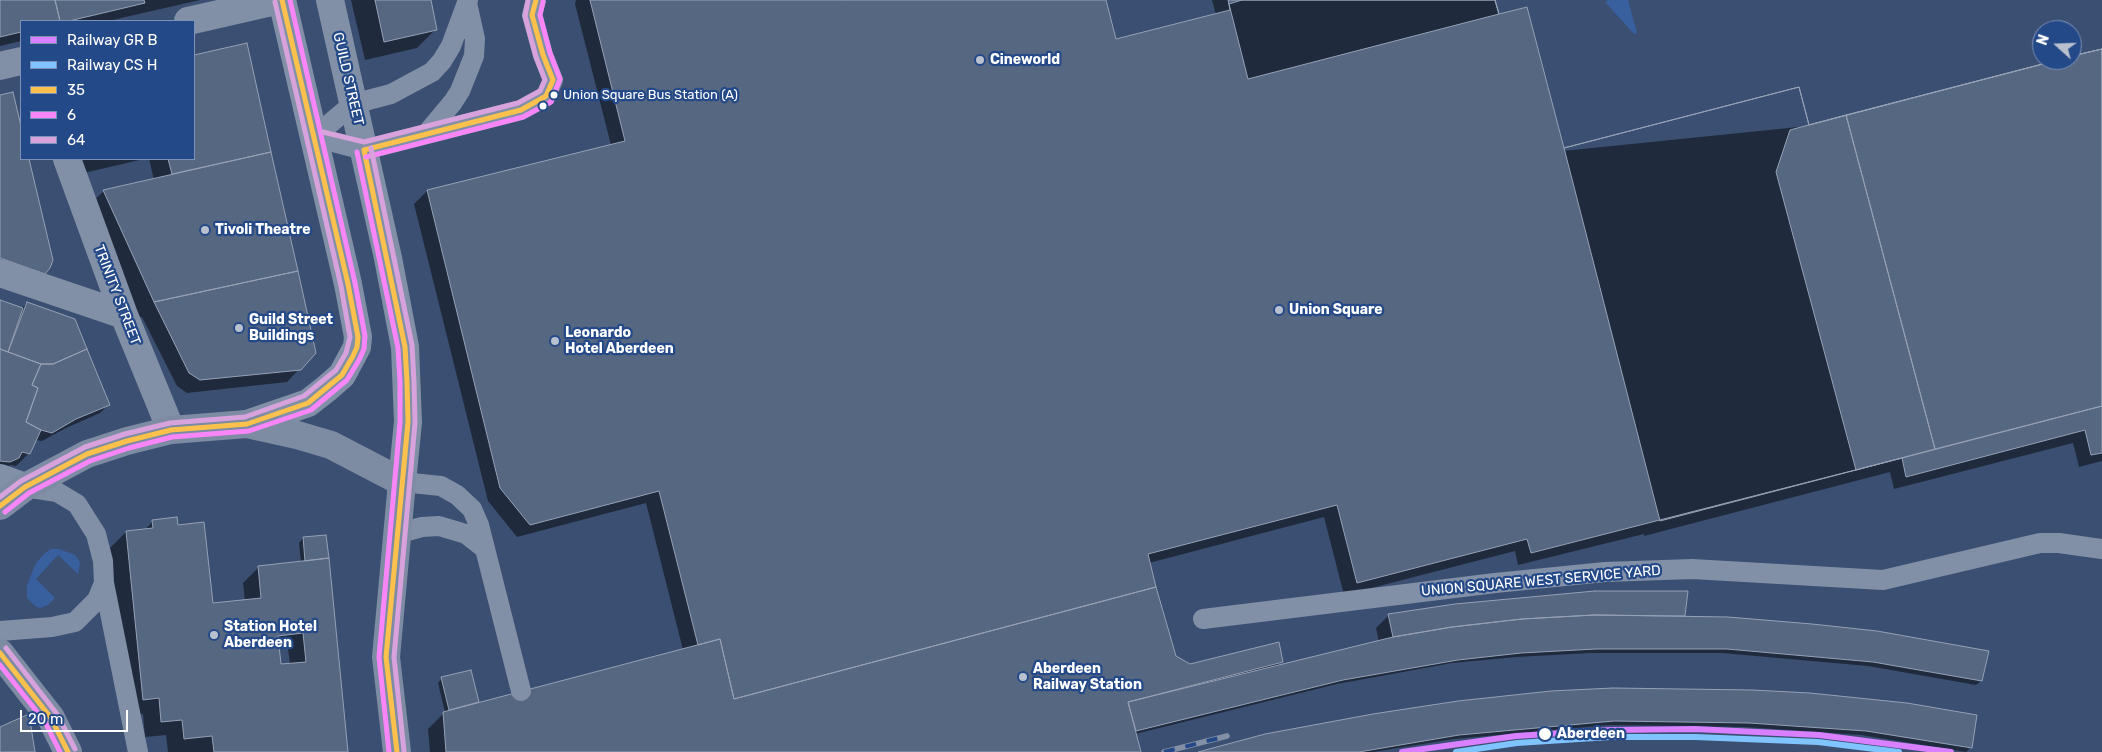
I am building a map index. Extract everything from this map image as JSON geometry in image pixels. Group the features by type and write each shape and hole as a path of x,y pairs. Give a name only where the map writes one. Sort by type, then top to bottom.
{"main road":[{"path":"0,506 25,487 87,454 127,441 171,430 247,424 331,445 402,482"},
{"name":"GUILD STREET","path":"397,752 386,656 402,482"},
{"path":"0,652 51,718 68,752"}],"street":[{"path":"192,20 281,0 348,284 358,337 357,347 342,375 308,403 247,424"},
{"name":"GUILD STREET","path":"330,0 364,150 405,347 408,422 402,482"},
{"path":"0,66 20,61"},
{"name":"TRINITY STREET","path":"67,160 124,315 171,430"},
{"path":"0,273 124,315"},
{"path":"0,478 25,487"}],"lane":[{"path":"314,137 364,150 428,132 521,110 546,96 553,80 543,55 532,15 536,0"},
{"path":"314,137 353,104 390,94 432,72 442,61 451,46 468,2"},
{"path":"428,132 460,91 474,56 475,39 468,2"},
{"path":"402,482 441,486 457,495 472,509 479,525 520,691"},
{"path":"25,487 57,492 77,504 96,534 103,561 104,584 138,752"},
{"path":"396,534 422,527 439,526 466,534 485,549"},
{"name":"UNION SQUARE WEST SERVICE YARD","path":"1203,619 1495,584 1644,570 1692,569 1883,580 2040,544 2059,543 2094,548"},
{"path":"0,631 52,627 75,622 97,600 104,584"}],"shaded area":[{"path":"1608,0 1628,0 1637,33 1634,34 1605,2"},
{"path":"51,549 59,549 75,555 80,562 78,574 58,555 36,579 55,598 48,605 40,608 27,598 27,585 36,563"}],"building":[{"path":"0,0 55,0 60,20 20,20 20,32 0,37"},
{"path":"55,0 144,0 145,3 73,20 60,20"},
{"path":"375,0 431,0 437,30 384,42"},
{"name":"Union Square","path":"590,0 1106,0 1116,39 1230,10 1228,0 1495,0 1499,14 1527,7 1564,148 1799,87 1809,125 2032,67 2032,70 2082,70 2082,54 2102,49 2102,453 2091,455 2085,430 1906,477 1902,458 1531,553 1527,539 1357,583 1337,505 1148,554 1156,587 734,699 720,639 698,645 659,491 530,525 500,488 427,190 625,141"},
{"path":"1242,0 1495,0 1499,14 1248,79 1229,4"},
{"path":"247,43 271,152 172,174 168,160 195,160 195,55"},
{"path":"2102,49 2102,406 1660,521 1564,148 1799,87 1809,125 2032,67 2032,70 2082,70 2082,54"},
{"path":"2102,49 2102,406 1935,449 1846,115 2032,67 2032,70 2082,70 2082,54"},
{"path":"13,92 20,122 20,160 29,160 53,260 45,274 0,258 0,95"},
{"path":"1846,115 1935,449 1856,470 1776,172 1790,130"},
{"name":"Tivoli Theatre","path":"271,152 298,271 154,302 103,190"},
{"name":"Guild Street Buildings","path":"298,271 316,353 301,370 200,380 189,373 154,302"},
{"path":"0,300 23,308 8,352 0,349"},
{"path":"27,302 75,319 87,349 53,364 41,364 8,352"},
{"path":"0,349 41,364 32,385 38,388 26,422 41,430 30,454 22,452 19,458 10,462 0,461"},
{"path":"87,349 110,405 76,419 52,433 41,430 26,422 38,388 32,385 41,364 53,364"},
{"name":"Station Hotel Aberdeen","path":"177,517 178,525 204,522 213,603 261,598 258,566 329,558 348,752 214,752 212,736 184,739 182,720 161,722 159,698 143,700 126,531 153,528 152,520","holes":["303,633 306,662 281,664 278,636"]},
{"path":"326,535 329,558 305,561 303,537"},
{"name":"Aberdeen Railway Station","path":"1156,587 1176,656 1190,664 1279,642 1283,662 1128,702 1141,752 446,752 443,712 720,639 734,699"},
{"path":"1595,591 1688,591 1685,616 1594,615 1522,619 1452,627 1393,637 1388,614 1455,604"},
{"path":"1594,615 1728,617 1812,624 1877,631 1989,651 1982,681 1873,662 1727,649 1596,649 1521,653 1458,660 1343,680 1136,731 1128,702 1393,637 1452,627 1522,619"},
{"path":"471,670 479,702 449,710 441,677"},
{"path":"1613,688 1752,690 1810,693 1907,703 1977,715 1972,748 1866,731 1749,723 1614,721 1459,735 1359,752 1198,752 1265,734 1373,714 1458,701 1551,691"},
{"path":"29,714 35,752 0,752 0,727"}],"railway":[{"path":"1164,752 1227,736"}],"transit line":[{"name":"35","path":"0,506 25,487 87,454 127,441 171,430 247,424 308,403 342,375 353,356 357,347 358,337 348,284 282,0"},
{"name":"6","path":"5,512 29,493 90,461 129,448 172,437 249,431 311,410 347,380 359,360 364,349 365,336 355,283 290,0"},
{"name":"64","path":"323,132 364,142 518,103 540,91 545,80 536,57 525,16 528,0"},
{"name":"35","path":"364,150 521,110 546,96 553,80 543,55 532,15 536,0"},
{"name":"64","path":"0,497 21,481 85,447 125,434 170,423 245,417 304,396 336,370 346,353 350,337 341,286 275,2"},
{"name":"6","path":"366,157 523,117 551,102 560,79 550,53 540,15 543,2"},
{"name":"64","path":"371,148 412,345 415,423 394,657 404,751"},
{"name":"35","path":"364,150 405,347 407,382 408,422 386,657 397,752"},
{"name":"6","path":"357,152 398,348 400,382 400,422 379,657 389,752"},
{"name":"64","path":"6,648 57,714 75,749"},
{"name":"35","path":"0,653 51,718 68,752"},
{"name":"6","path":"0,665 45,722 60,752"},
{"path":"1402,752 1516,736 1610,730 1695,729 1819,735 1951,752"},
{"path":"1456,752 1517,743 1610,737 1695,737 1818,742 1899,752"}],"place":[{"name":"Cineworld","path":"980,60"},
{"name":"Union Square Bus Station (A)","path":"554,95"},
{"name":"Tivoli Theatre","path":"205,230"},
{"name":"Union Square","path":"1279,310"},
{"name":"Guild Street Buildings","path":"239,328"},
{"name":"Leonardo Hotel Aberdeen","path":"555,341"},
{"name":"Station Hotel Aberdeen","path":"214,635"},
{"name":"Aberdeen Railway Station","path":"1023,677"},
{"name":"Aberdeen","path":"1545,734"}]}
